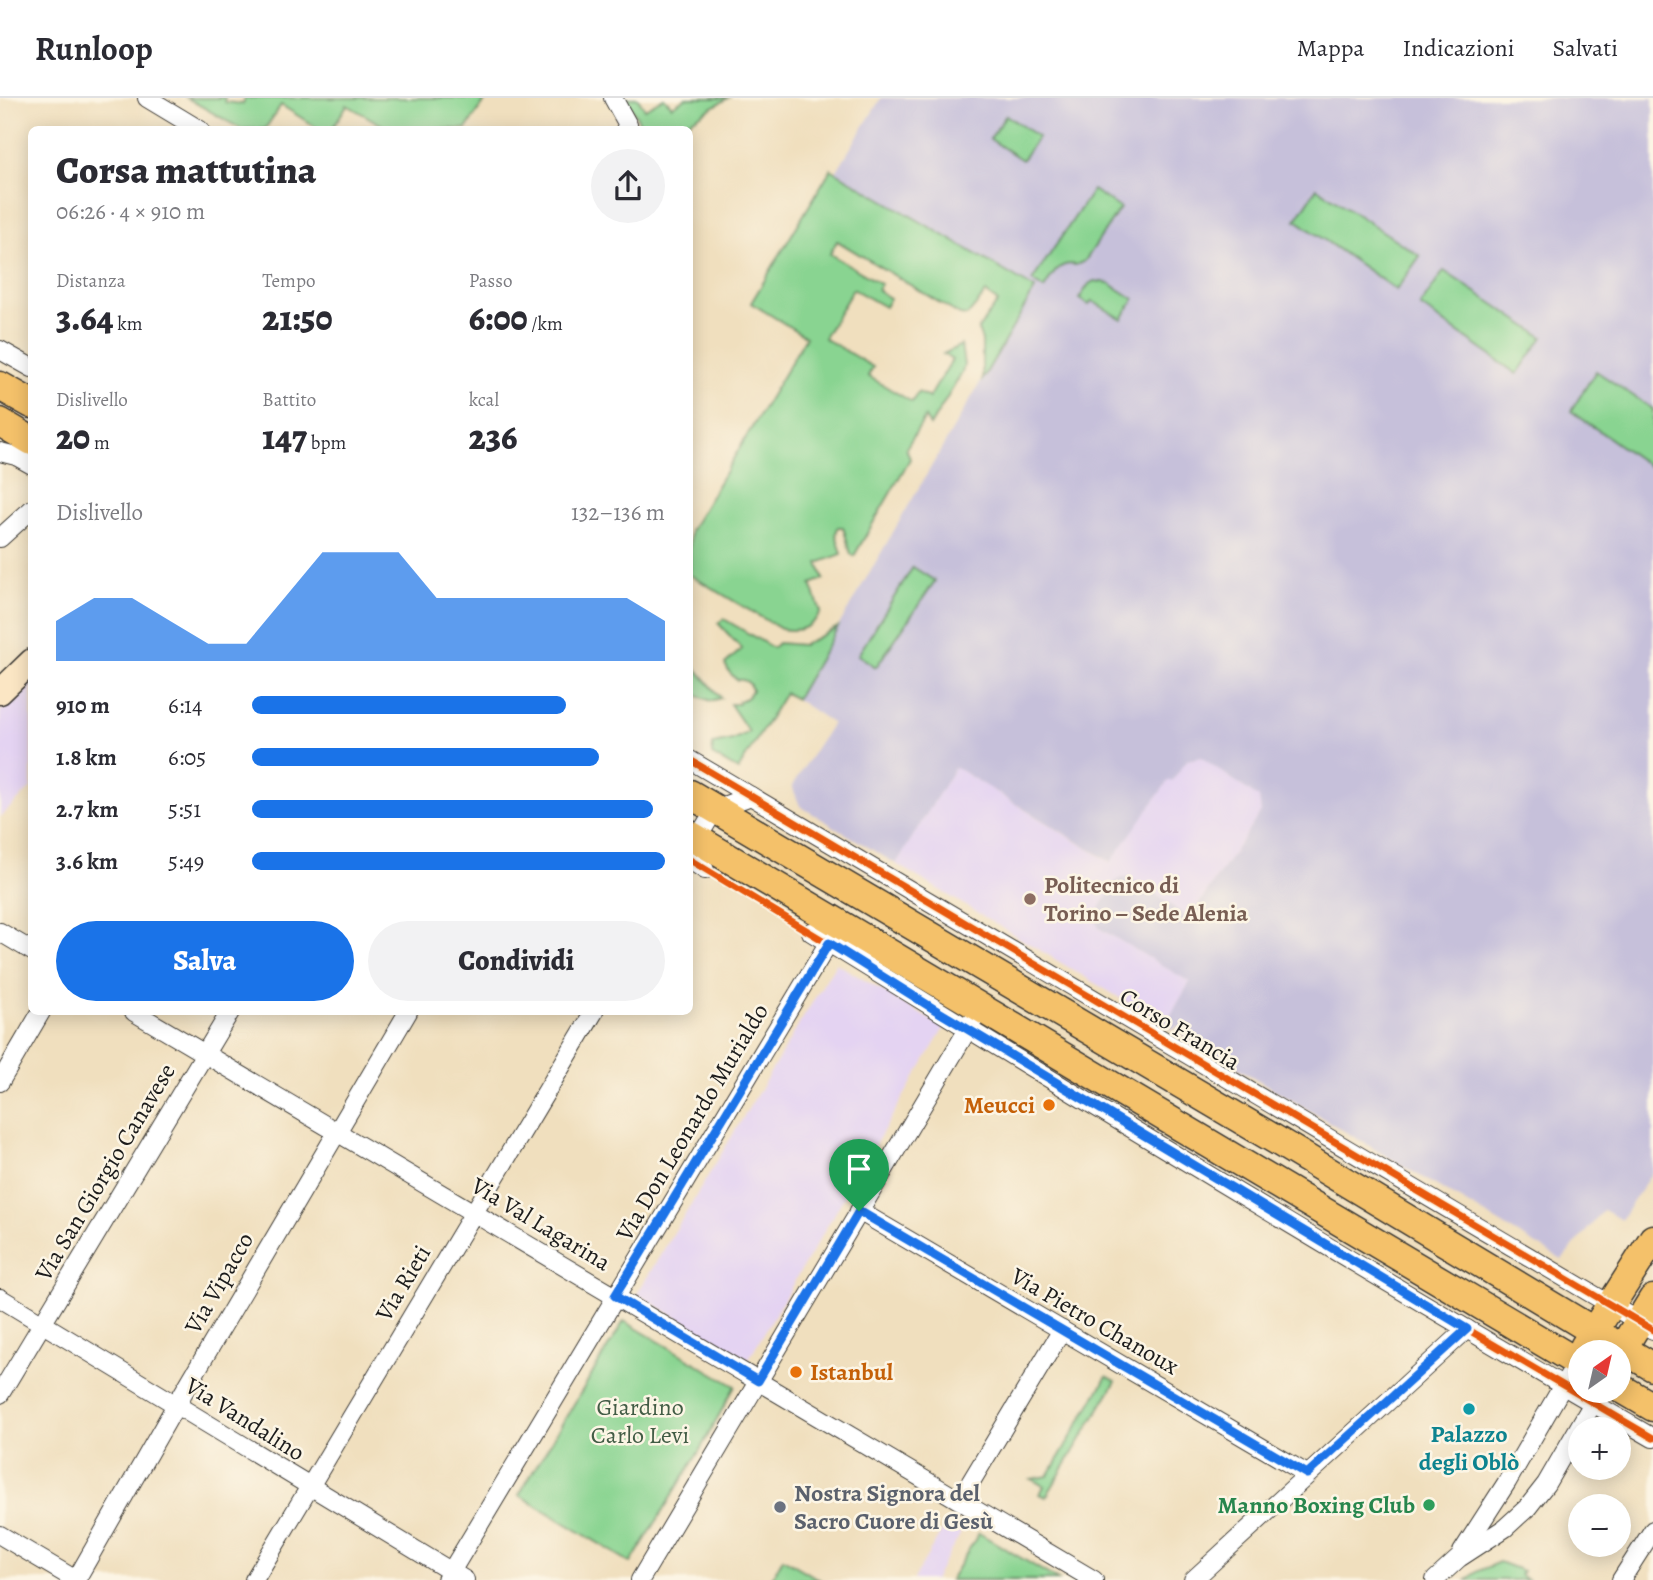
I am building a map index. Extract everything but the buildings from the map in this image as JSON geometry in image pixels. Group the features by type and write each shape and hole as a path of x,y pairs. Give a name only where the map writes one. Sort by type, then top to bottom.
{"main road":[{"path":"0,386 28,402"},
{"path":"0,422 28,438"},
{"name":"Corso Francia","path":"693,796 1282,1143 1568,1350"},
{"name":"Corso Francia","path":"694,851 975,1018 1568,1352"},
{"path":"1590,1340 1653,1239"},
{"path":"1629,1340 1648,1317"},
{"name":"Corso Francia","path":"1631,1356 1653,1367"},
{"path":"1631,1394 1653,1407"}],"street":[{"path":"147,98 193,126"},
{"path":"613,98 627,126"},
{"path":"0,350 28,367"},
{"path":"0,452 16,456 28,464"},
{"path":"0,538 28,513"},
{"path":"0,692 28,665"},
{"name":"Corso Francia","path":"693,762 1611,1305 1648,1317"},
{"path":"694,851 715,809 751,796"},
{"path":"0,932 28,949"},
{"name":"Corso Francia","path":"811,932 975,1018 1467,1329 1568,1355"},
{"name":"Via Don Leonardo Murialdo","path":"454,1577 615,1296 829,943"},
{"path":"0,1082 39,1015"},
{"name":"Via Val Lagarina","path":"139,1015 1094,1580"},
{"name":"Via San Giorgio Canavese","path":"0,1394 228,1015"},
{"name":"Via Vipacco","path":"76,1580 406,1015"},
{"name":"Via Rieti","path":"254,1580 592,1015"},
{"path":"640,1580 975,1018"},
{"name":"Via Pietro Chanoux","path":"859,1211 1307,1474"},
{"name":"Via Vandalino","path":"0,1298 454,1577"},
{"path":"1193,1580 1467,1329"},
{"path":"960,1500 1062,1330"},
{"path":"1459,1558 1568,1376"},
{"path":"1435,1580 1459,1558 1505,1528 1528,1507 1546,1484 1593,1404"},
{"name":"Corso Francia","path":"1605,1404 1653,1438"},
{"path":"1621,1580 1653,1530"},
{"path":"0,1535 76,1580"}],"shaded area":[{"path":"881,98 1653,98 1653,1171 1621,1220 1604,1210 1562,1260 1182,1035 1185,1031 1181,1028 1177,1026 1174,1030 1165,1025 1190,982 1099,928 1096,921 1097,914 1115,882 1121,878 1142,884 1189,919 1261,812 1259,798 1201,757 1187,760 1172,781 1168,781 1111,862 955,767 896,864 800,806 792,786 832,723 796,699 1034,290 836,172"},
{"path":"28,684 28,791 0,817 0,712"},
{"name":"Politecnico di Torino – Sede Alenia","path":"1201,757 1259,798 1261,812 1189,919 1142,884 1099,928 1190,982 1165,1025 896,864 955,767 1110,862 1168,781 1172,781 1187,760"},
{"path":"836,963 944,1028 748,1360 637,1294"},
{"path":"946,1524 961,1533 934,1580 913,1580"}],"green space":[{"path":"187,98 225,98 225,102 243,104 245,98 487,98 468,126 384,126 347,105 334,126 314,126 281,105 267,126 236,126"},
{"path":"626,98 638,98 645,109 664,98 672,106 686,98 728,98 681,126 642,126"},
{"path":"1006,115 1038,137 1022,160 990,139"},
{"path":"831,169 1035,289 982,380 982,341 978,329 998,302 986,293 967,316 960,315 837,241 830,254 881,284 877,290 890,298 885,307 853,289 824,338 873,367 868,376 912,402 918,392 929,398 952,360 943,354 961,345 964,365 962,373 930,426 925,418 906,448 910,459 854,556 843,527 838,527 836,534 842,554 818,563 824,579 811,584 821,612 809,626 799,629 781,629 693,577 693,526 806,337 751,303"},
{"path":"1317,188 1420,256 1396,290 1296,220"},
{"path":"1093,190 1120,208 1085,261 1060,267 1044,289 1032,281"},
{"path":"1444,271 1543,337 1517,374 1420,306"},
{"path":"1094,281 1109,283 1134,299 1122,319 1092,301 1089,305 1079,299"},
{"path":"1596,371 1653,409 1653,469 1571,411"},
{"path":"913,567 935,581 876,667 858,655"},
{"path":"724,619 773,648 778,643 803,645 838,627 796,699 785,693 738,770 712,755 713,744 732,740 749,732 730,704 738,704 738,701 747,698 752,690 747,682 737,680 725,664 742,649 718,623"},
{"path":"693,665 721,698 711,701 693,694"},
{"name":"Giardino Carlo Levi","path":"624,1321 735,1386 700,1450 631,1563 519,1495"},
{"path":"1107,1376 1116,1381 1046,1497 1040,1494 1044,1486 1031,1479 1048,1476"},
{"path":"979,1533 1058,1580 950,1580"},
{"path":"783,1558 820,1580 771,1580"},
{"path":"1499,1562 1523,1571 1520,1575 1528,1580 1467,1580 1478,1571"}],"cycle path":[{"path":"693,762 1653,1330"},
{"path":"693,862 1467,1329 1653,1438"}],"place":[{"name":"Politecnico di Torino – Sede Alenia","path":"1030,899"},
{"name":"Meucci","path":"1049,1105"},
{"name":"Istanbul","path":"796,1372"},
{"name":"Palazzo degli Oblò","path":"1469,1409"},
{"name":"Manno Boxing Club","path":"1429,1505"},
{"name":"Nostra Signora del Sacro Cuore di Gesù","path":"780,1507"}],"route":[{"path":"829,943 934,1009 1467,1329 1307,1474 859,1211 758,1381 615,1296 829,943"}]}
